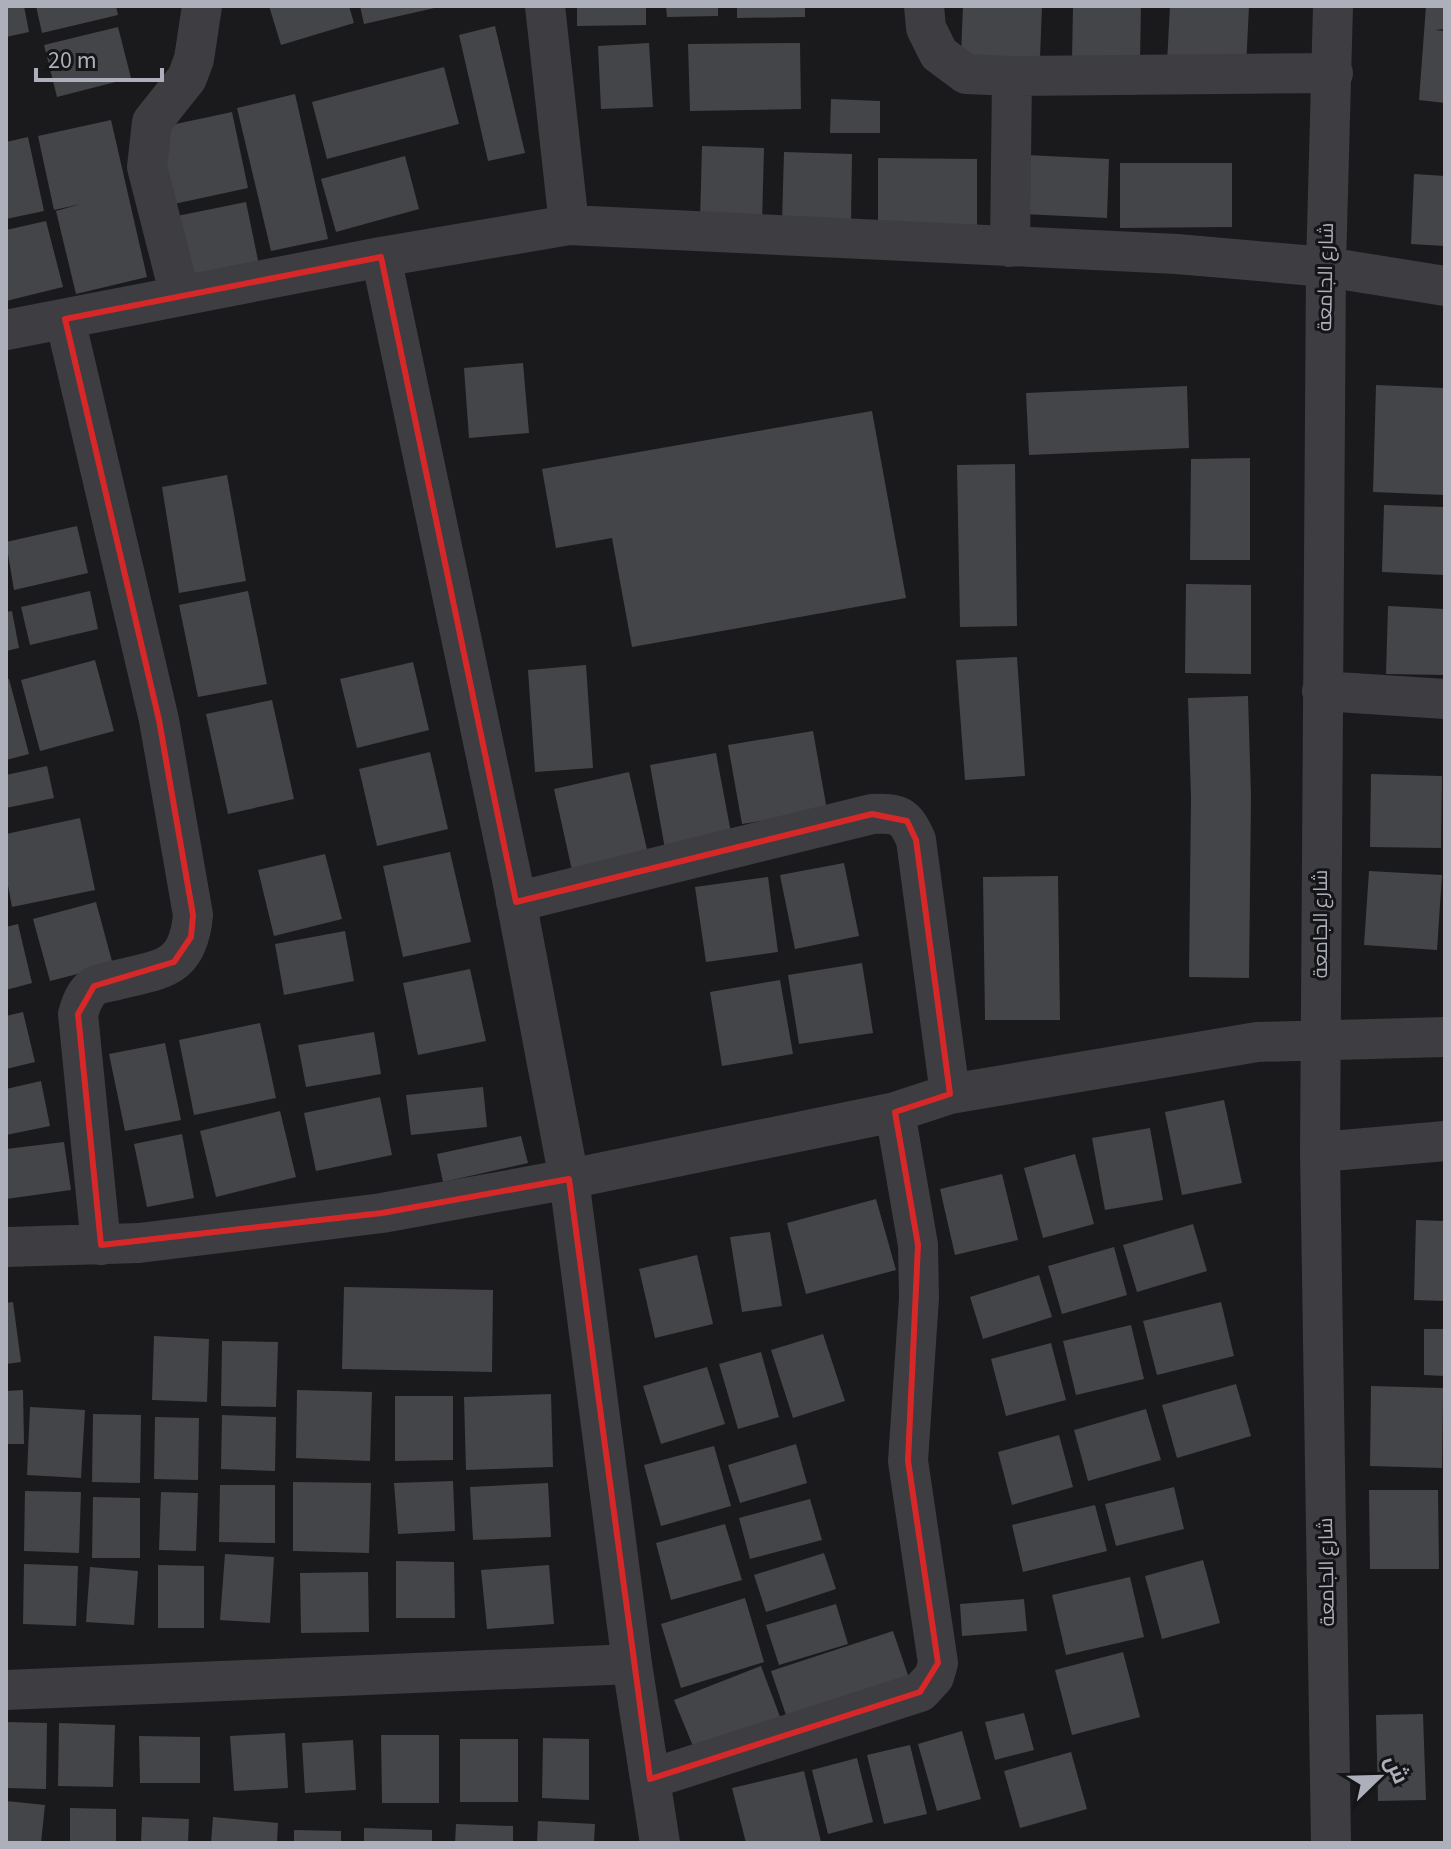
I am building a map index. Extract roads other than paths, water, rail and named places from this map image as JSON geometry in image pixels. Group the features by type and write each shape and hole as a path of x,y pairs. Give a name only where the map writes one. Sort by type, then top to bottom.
{"street":[{"path":"180,296 147,167 148,152 152,122 187,78 194,59 202,6"},
{"path":"545,6 569,225"},
{"path":"924,6 926,28 939,54 966,74 1333,73"},
{"name":"شارع الجامعة","path":"1331,1843 1320,1152 1326,267 1333,6"},
{"path":"1010,247 1012,76"},
{"path":"6,330 381,257 569,225 1177,254 1326,267 1445,286"},
{"path":"381,257 516,902 569,1179 632,1664 660,1843"},
{"path":"65,319 159,720 193,915 191,937 174,962 152,972 94,986 83,998 78,1014 101,1245"},
{"path":"1322,691 1445,699"},
{"path":"516,902 872,814 892,813 907,821 916,840 950,1094"},
{"path":"6,1247 139,1243 382,1213 569,1179 895,1112 950,1094 1257,1042 1445,1037"},
{"path":"650,1779 920,1692 934,1677 938,1663 908,1461 919,1298 918,1245 895,1112"},
{"path":"1320,1152 1445,1141"},
{"path":"6,1690 632,1664"}]}
